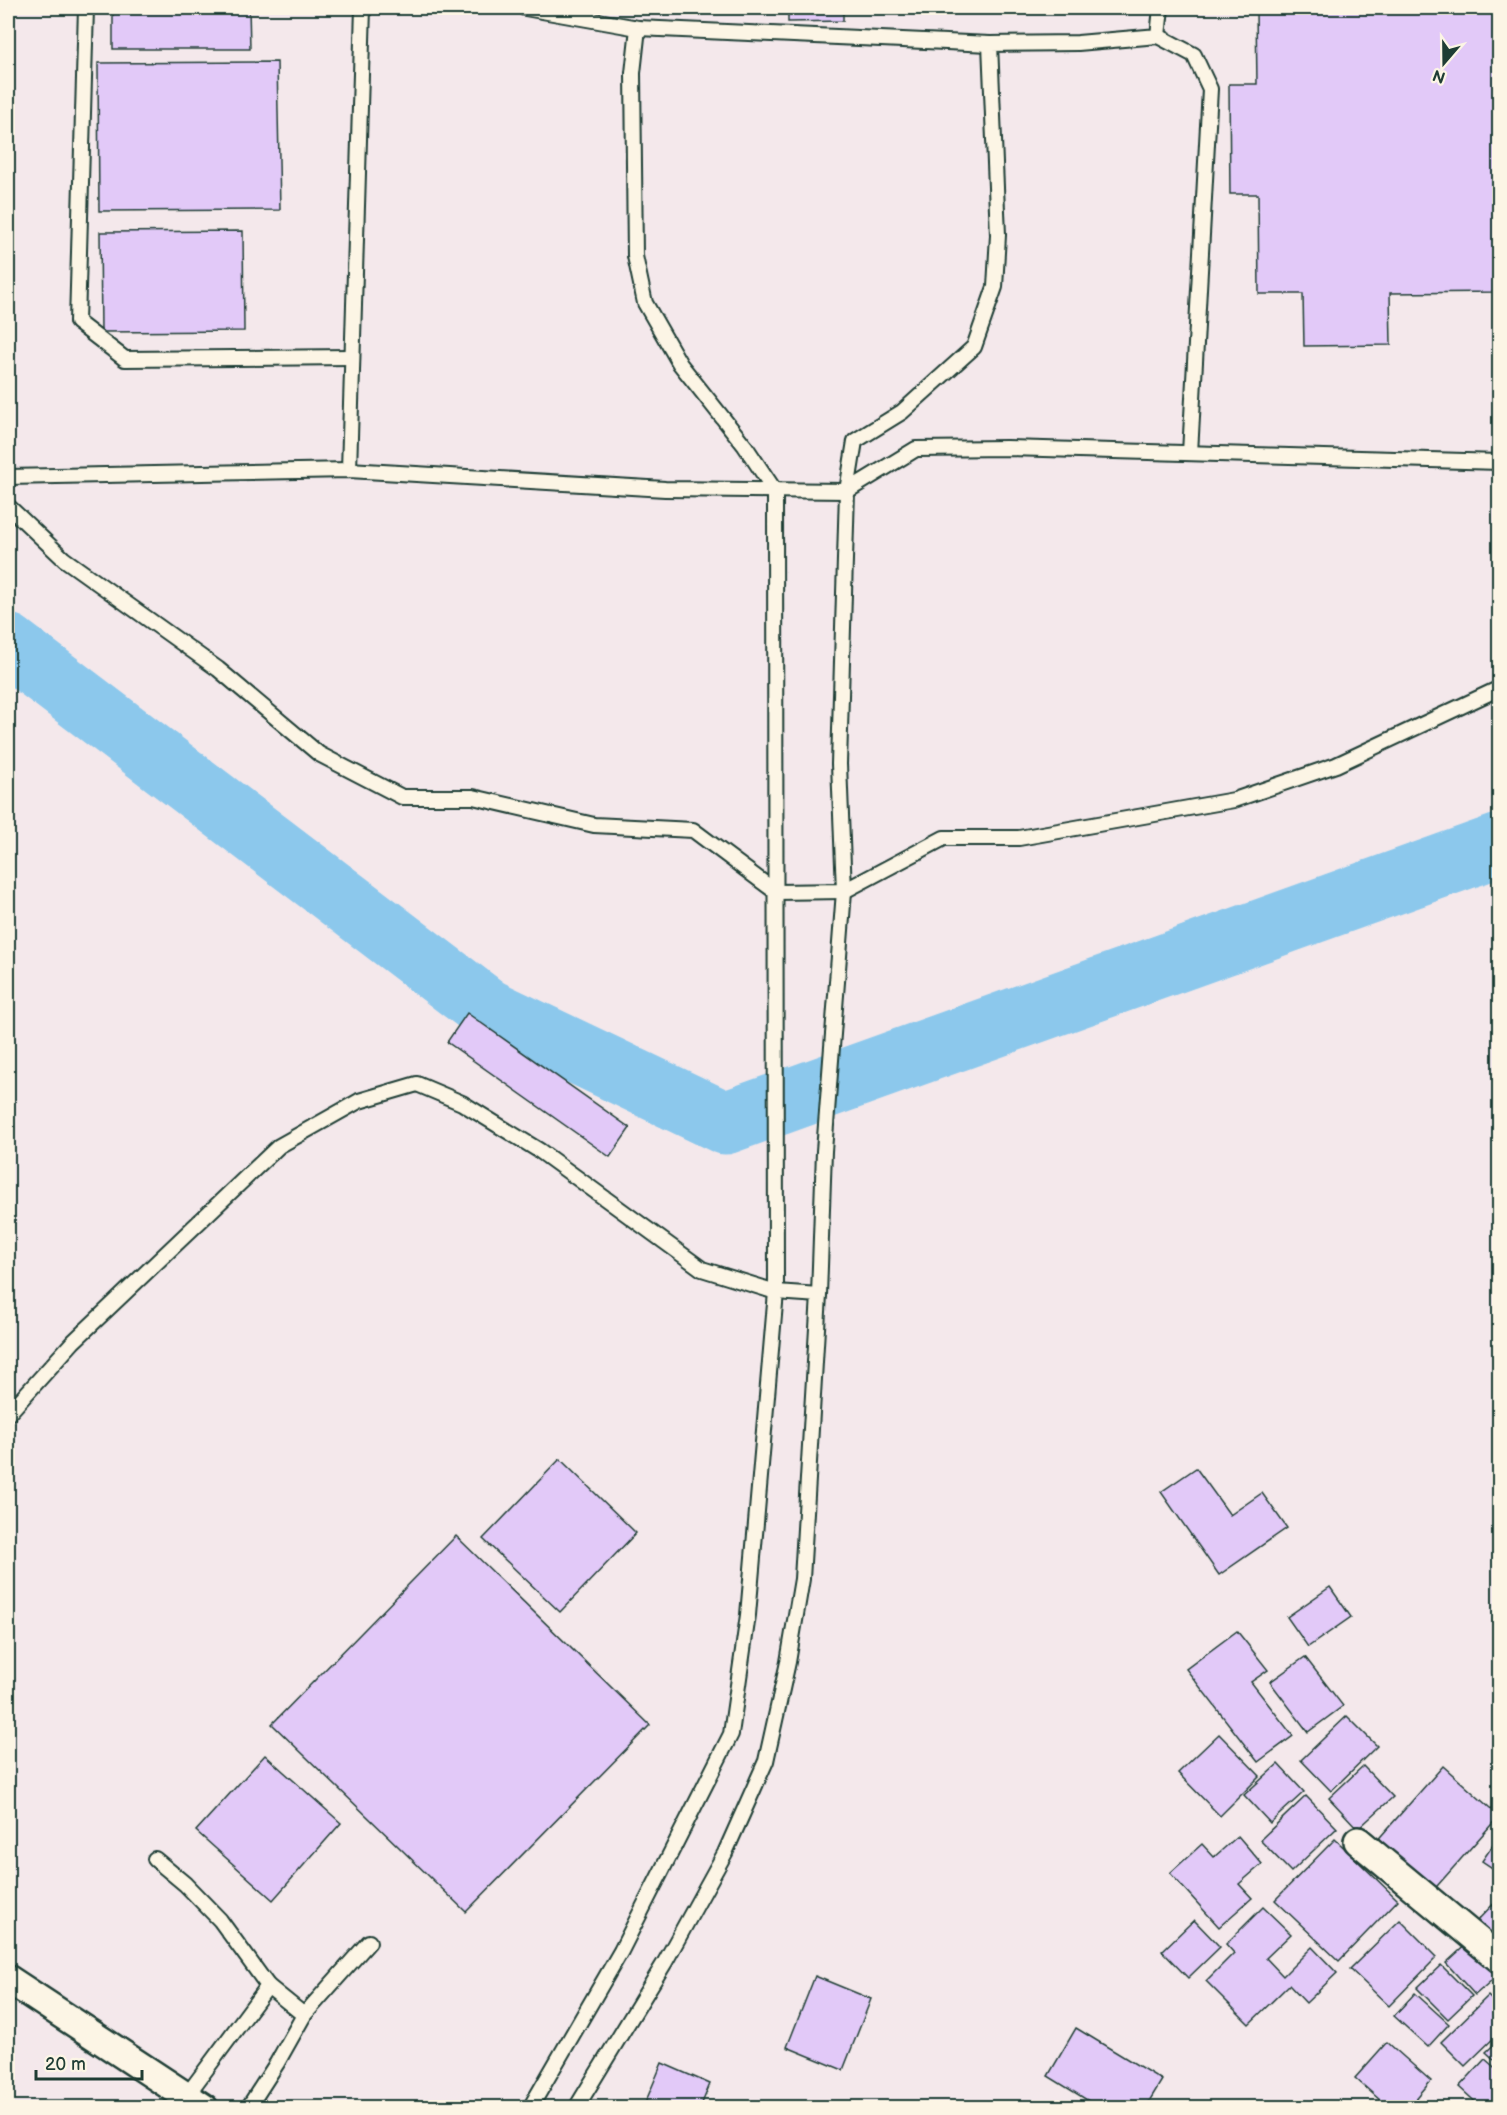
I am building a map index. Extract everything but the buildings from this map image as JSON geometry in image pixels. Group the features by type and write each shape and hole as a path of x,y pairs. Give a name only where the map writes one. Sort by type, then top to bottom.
{"street":[{"path":"1358,1841 1500,1959"},
{"path":"10,1987 195,2101"}],"lane":[{"path":"86,8 77,322 125,359 352,357"},
{"path":"350,470 363,8"},
{"path":"525,8 638,28 990,44 1078,43 1158,36 1194,55 1210,88 1190,453"},
{"path":"1158,36 1161,8"},
{"path":"530,2108 621,1951 731,1734 748,1615 776,1292 775,491 745,446 680,364 645,303 635,256 633,73 638,28"},
{"path":"576,2108 665,1962 724,1853 766,1761 788,1662 802,1580 819,1295 824,1151 843,891 839,764 847,491 855,441 902,412 974,347 994,286 998,236 990,44"},
{"path":"8,477 350,470 665,489 847,491 916,449 1007,448 1500,462"},
{"path":"8,506 64,559 218,669 320,754 402,797 472,797 594,825 693,830 776,892 843,891 944,838 1019,838 1234,800 1336,765 1500,688"},
{"path":"8,1414 73,1341 279,1146 359,1101 417,1084 462,1103 540,1151 702,1269 776,1292 819,1295"},
{"path":"155,1858 185,1884 220,1920 268,1986 304,2015"},
{"path":"248,2108 304,2015 369,1942"},
{"path":"195,2101 268,1986"}],"waterway":[{"path":"8,645 488,1010 725,1123 1500,845"}]}
